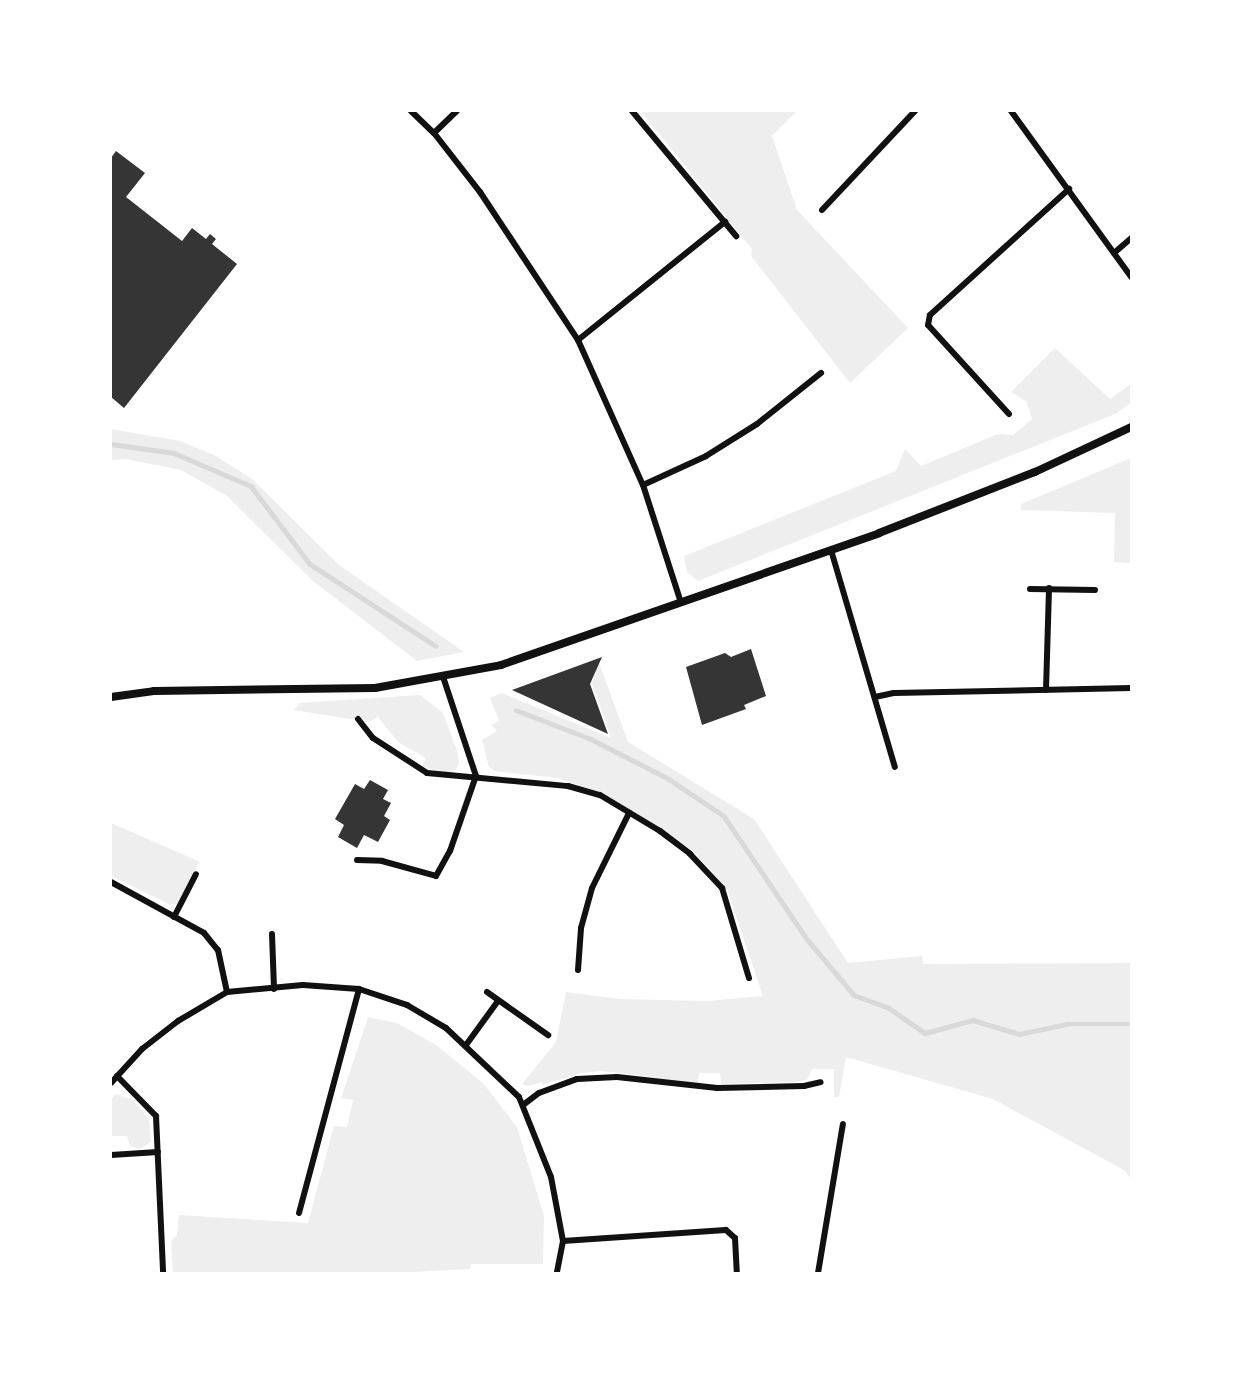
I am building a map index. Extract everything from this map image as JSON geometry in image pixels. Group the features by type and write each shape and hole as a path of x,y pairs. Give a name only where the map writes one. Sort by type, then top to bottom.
{"street":[{"path":"411,111 434,132 480,192 578,340 643,485 681,603"},
{"path":"434,132 457,111"},
{"path":"632,111 736,236"},
{"path":"822,210 915,111"},
{"path":"1015,112 1131,277"},
{"path":"1009,414 928,326 930,315 1069,189"},
{"path":"578,340 725,222"},
{"path":"1113,253 1131,238"},
{"path":"643,485 706,456 757,424 821,373"},
{"path":"111,697 154,691 375,688 501,665 831,550 1035,472 1131,427"},
{"path":"831,550 895,767"},
{"path":"1046,690 1048,588"},
{"path":"1029,589 1095,590"},
{"path":"357,860 382,861 436,876 450,851 476,776 443,677"},
{"path":"875,698 894,693 1131,688"},
{"path":"358,719 374,738 426,773 568,786 600,795 629,813 690,854 722,888 749,978"},
{"path":"578,970 581,928 592,888 629,813"},
{"path":"174,916 196,874"},
{"path":"111,882 204,933 218,950 227,992"},
{"path":"272,934 274,989"},
{"path":"111,1083 142,1048 172,1025 227,992 303,986 359,989 406,1005 446,1028 466,1045 523,1105 547,1163 563,1241 557,1273"},
{"path":"299,1213 359,989"},
{"path":"487,992 548,1035"},
{"path":"466,1045 498,1001"},
{"path":"117,1076 156,1116 164,1273"},
{"path":"523,1105 539,1093 577,1079 617,1077 717,1088 804,1086 821,1082"},
{"path":"818,1273 843,1124"},
{"path":"111,1155 158,1152"},
{"path":"563,1241 726,1230 735,1238 737,1273"}],"shaded area":[{"path":"641,111 797,111 772,136 797,210 908,328 850,383 751,256 752,249"},
{"path":"1055,348 1110,399 1131,384 1131,403 1115,414 698,581 687,572 684,556 896,471 905,449 921,466 998,434 1013,435 1032,419 1026,401 1011,392"},
{"path":"111,429 180,441 214,455 252,479 339,565 464,652 417,661 313,581 227,496 181,470 126,459 111,460"},
{"path":"1131,458 1131,563 1114,562 1115,513 1021,510 1021,504"},
{"path":"599,663 628,742 754,819 848,963 922,956 923,964 1131,963 1131,1179 1124,1170 993,1099 846,1057 839,1097 834,1097 834,1069 812,1069 807,1080 795,1082 721,1084 720,1073 699,1073 698,1083 602,1071 581,1073 543,1085 542,1082 528,1086 522,1084 556,1042 566,992 620,999 708,1001 763,996 727,889 692,850 601,793 557,778 495,771 489,767 482,740 497,731 491,725 499,721 490,698 502,693 611,738 592,683"},
{"path":"420,695 443,713 458,754 459,764 455,771 444,774 422,766 426,758 398,742 378,717 369,722 294,710 300,703"},
{"path":"111,823 200,862 177,904 171,905 111,876"},
{"path":"368,1017 397,1023 436,1045 483,1083 517,1127 544,1216 543,1264 471,1264 470,1269 393,1273 173,1273 171,1241 177,1235 179,1215 308,1223 334,1126 347,1127 353,1100 341,1098"},
{"path":"116,1094 133,1100 149,1119 151,1142 140,1149 130,1146 127,1136 111,1136 111,1099"}],"building":[{"path":"116,151 145,173 126,197 182,241 192,228 206,239 210,234 216,239 212,244 237,264 124,408 111,397 111,158"},
{"path":"751,649 766,696 744,705 746,709 702,725 686,667 725,653 731,657"},
{"path":"602,657 590,684 608,734 512,690"},
{"path":"370,780 388,790 383,799 391,803 384,816 390,820 378,842 364,835 357,848 338,837 344,825 335,819 355,784 364,789"}],"waterway":[{"path":"111,444 174,453 251,486 310,564 436,646"},
{"path":"516,710 591,739 669,779 724,816 807,939 854,995 889,1008 925,1033 973,1020 1019,1034 1067,1024 1131,1024"}]}
